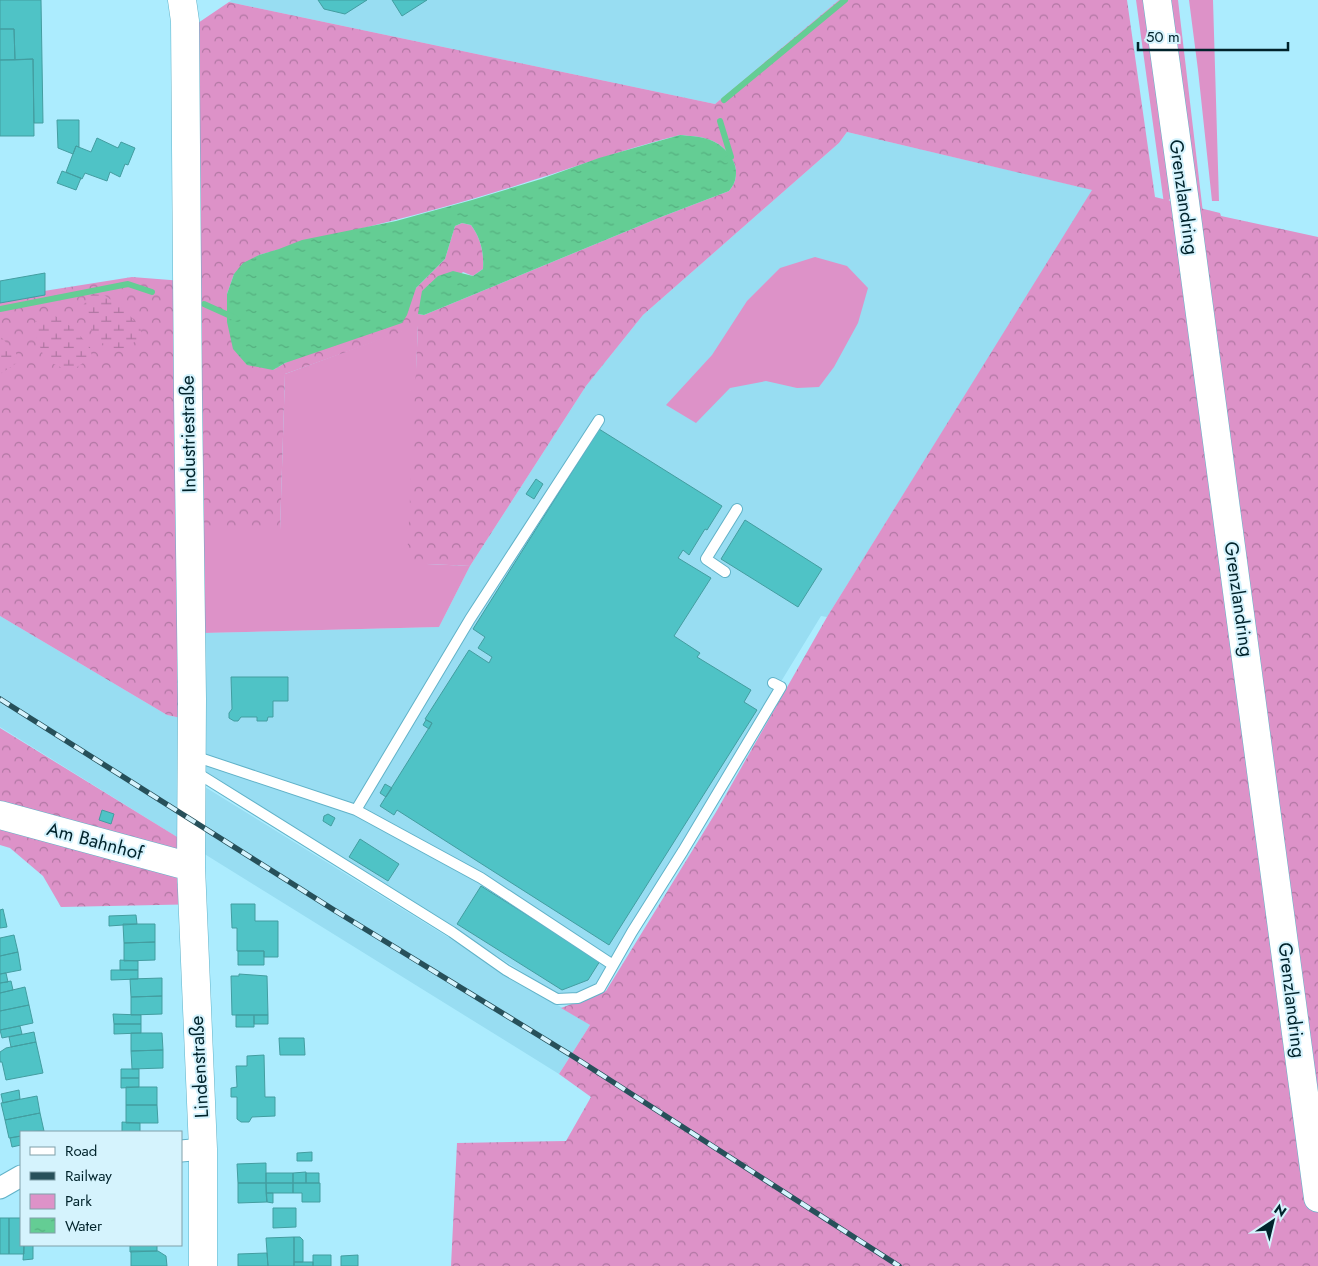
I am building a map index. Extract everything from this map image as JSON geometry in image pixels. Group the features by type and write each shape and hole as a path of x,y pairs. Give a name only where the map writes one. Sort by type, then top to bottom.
{"street":[{"name":"Industriestraße","path":"182,0 185,31 192,699 190,867"},
{"name":"Grenzlandring","path":"1157,0 1318,1198"},
{"name":"Am Bahnhof","path":"0,815 190,867"},
{"name":"Lindenstraße","path":"190,867 192,1150 203,1266"},
{"path":"0,1188 20,1177"}],"lane":[{"path":"356,810 470,619 599,420"},
{"path":"725,572 706,559 738,509"},
{"path":"191,762 506,970 557,999 578,998 600,988 781,687 774,683"},
{"path":"191,762 356,810 481,878 613,965"}],"shaded area":[{"path":"231,0 839,0 715,104 229,2"},
{"path":"847,132 1093,190 827,617 821,616 598,982 578,994 557,994 205,771 203,633 439,627 470,566 586,386 643,315 839,143"},
{"path":"0,616 167,715 181,718 184,774 590,1025 559,1074 0,727"}],"green space":[{"path":"839,0 1127,0 1155,197 1220,213 1221,216 1318,237 1318,1266 451,1266 457,1143 566,1141 591,1097 559,1074 590,1025 561,1008 606,991 716,812 827,617 1092,190 847,132 839,143 643,315 586,386 470,566 407,563 418,326 285,374 280,530 177,530 181,718 167,715 0,616 0,298 132,277 196,282 198,23 229,2 715,104","holes":["680,135 701,137 723,147 731,157 736,168 734,183 729,191 661,217 424,315 418,314 463,272 473,276 483,269 482,251 477,235 471,225 462,223 455,226 445,259 416,288 273,370 227,322 227,294 234,274 259,255 446,207"]},
{"path":"1136,0 1145,0 1173,195 1166,204 1164,204"},
{"path":"1169,0 1178,0 1203,213 1197,210"},
{"path":"1189,0 1213,0 1219,201 1212,201"},
{"path":"815,257 847,266 868,288 858,323 834,367 819,387 797,388 766,381 730,388 696,423 666,405 712,355 747,301 780,268"},
{"path":"92,294 104,295 123,308 140,327 142,337 127,347 118,350 95,340 81,308"},
{"path":"42,314 54,315 73,328 90,347 92,357 69,371 45,360 31,328"},
{"path":"418,325 416,374 427,564 470,566 439,627 203,633 200,530 280,530 285,374"},
{"path":"0,336 16,353 17,363 0,374"},
{"path":"0,728 187,843 206,904 61,907 43,876 10,848 0,845"}],"water":[{"path":"680,135 701,137 723,147 731,157 736,168 734,183 729,191 661,217 424,315 418,314 422,291 438,276 453,271 473,276 483,269 482,251 477,235 471,225 462,223 455,226 445,259 416,288 407,315 402,323 285,363 273,370 247,365 233,349 227,322 227,294 234,274 243,263 259,255 302,240 396,221 472,200 541,179 599,158"}],"building":[{"path":"0,0 41,0 43,123 34,123 33,59 15,60 14,29 0,29"},
{"path":"318,0 367,0 345,14 324,9"},
{"path":"392,0 427,0 402,16"},
{"path":"0,29 14,29 15,60 0,60"},
{"path":"33,59 34,136 0,136 0,60"},
{"path":"57,120 79,120 79,147 76,146 73,154 58,148"},
{"path":"97,138 118,148 121,142 135,148 128,165 125,164 120,177 110,172 107,181 85,173 82,179 66,172 76,146 91,152"},
{"path":"62,171 81,178 76,190 57,183"},
{"path":"45,273 45,295 0,303 0,281"},
{"path":"599,429 722,506 689,555 683,550 678,558 711,578 674,636 700,653 697,657 751,690 744,702 757,710 609,945 397,810 394,815 380,806 432,723 425,719 469,650 489,663 492,657 478,648 485,637 473,629"},
{"path":"536,479 543,484 534,499 526,494"},
{"path":"745,520 822,569 798,607 721,559"},
{"path":"231,677 288,677 288,701 273,701 273,717 268,717 267,721 257,721 257,717 241,717 238,721 234,721 229,718 229,713 232,709"},
{"path":"426,720 432,723 429,729 423,725"},
{"path":"385,784 392,788 386,797 380,793"},
{"path":"102,810 114,814 111,824 99,820"},
{"path":"328,814 335,818 331,826 323,821 324,816"},
{"path":"360,839 399,864 388,881 349,857"},
{"path":"481,886 600,961 588,980 562,990 457,924"},
{"path":"231,904 255,904 255,921 278,921 278,957 264,957 264,951 237,951 237,928 232,928"},
{"path":"3,909 7,927 0,928 0,910"},
{"path":"136,915 137,924 109,926 109,916"},
{"path":"123,924 155,924 155,942 124,943"},
{"path":"14,935 18,952 0,956 0,938"},
{"path":"155,942 155,960 124,961 124,943"},
{"path":"238,951 264,951 264,965 238,965"},
{"path":"18,952 21,970 0,974 0,956"},
{"path":"120,960 138,961 138,970 120,970"},
{"path":"111,970 138,970 138,979 111,980"},
{"path":"6,973 8,982 0,983 0,974"},
{"path":"239,974 267,976 268,1015 232,1015 231,976 239,976"},
{"path":"162,978 162,996 131,997 130,979"},
{"path":"11,981 13,990 0,993 0,983"},
{"path":"25,987 29,1005 0,1011 0,993"},
{"path":"162,996 162,1014 131,1015 131,997"},
{"path":"29,1005 33,1023 0,1030 0,1011"},
{"path":"113,1014 141,1015 141,1024 114,1024"},
{"path":"236,1015 254,1015 254,1027 236,1027"},
{"path":"254,1015 268,1015 268,1024 254,1024"},
{"path":"114,1024 141,1024 141,1033 114,1034"},
{"path":"20,1026 22,1034 2,1038 0,1030"},
{"path":"34,1032 36,1042 11,1047 9,1037"},
{"path":"131,1033 162,1033 163,1050 131,1051"},
{"path":"279,1038 304,1038 305,1055 280,1055"},
{"path":"36,1042 43,1073 6,1080 2,1062 0,1062 0,1052 6,1048"},
{"path":"163,1050 163,1068 132,1069 131,1051"},
{"path":"264,1055 265,1097 275,1097 275,1116 252,1117 249,1122 241,1122 237,1119 237,1097 231,1097 231,1088 237,1087 236,1066 247,1066 247,1056"},
{"path":"121,1069 139,1069 139,1078 121,1078"},
{"path":"121,1078 139,1078 139,1087 121,1088"},
{"path":"126,1087 157,1087 157,1105 126,1105"},
{"path":"19,1090 20,1099 3,1103 1,1094"},
{"path":"37,1096 40,1113 5,1120 1,1103"},
{"path":"126,1105 157,1105 158,1123 126,1123"},
{"path":"40,1113 44,1131 20,1131 20,1136 9,1138 5,1120"},
{"path":"122,1122 140,1123 140,1131 122,1131"},
{"path":"20,1136 20,1145 12,1147 10,1138"},
{"path":"312,1152 312,1161 297,1161 297,1153"},
{"path":"266,1163 266,1183 238,1183 237,1164"},
{"path":"306,1172 306,1183 293,1183 293,1173"},
{"path":"266,1173 293,1173 293,1183 266,1183"},
{"path":"306,1173 319,1173 319,1183 306,1183"},
{"path":"238,1183 266,1183 267,1202 238,1203"},
{"path":"266,1183 293,1183 293,1193 266,1193"},
{"path":"293,1183 320,1183 320,1202 302,1202 302,1193 293,1193"},
{"path":"266,1193 273,1193 273,1203 267,1202"},
{"path":"273,1208 296,1208 296,1227 273,1228"},
{"path":"0,1218 9,1218 9,1254 0,1254"},
{"path":"9,1218 20,1218 20,1246 24,1246 24,1254 9,1254"},
{"path":"294,1237 300,1237 303,1240 303,1262 294,1262"},
{"path":"294,1237 294,1266 268,1266 266,1238"},
{"path":"24,1246 33,1246 33,1259 23,1260"},
{"path":"130,1246 157,1246 157,1251 130,1252"},
{"path":"131,1251 158,1251 166,1256 167,1266 131,1266"},
{"path":"267,1253 268,1266 238,1266 238,1254"},
{"path":"313,1255 331,1255 331,1266 313,1266"},
{"path":"358,1255 358,1266 341,1266 341,1256"},
{"path":"294,1262 313,1262 313,1266 294,1266"}],"waterway":[{"path":"724,100 845,0"},
{"path":"720,121 731,157 726,160"},
{"path":"0,309 128,284 152,292"},
{"path":"204,304 235,318"}],"railway":[{"path":"0,699 334,910 574,1057 899,1266"}]}
